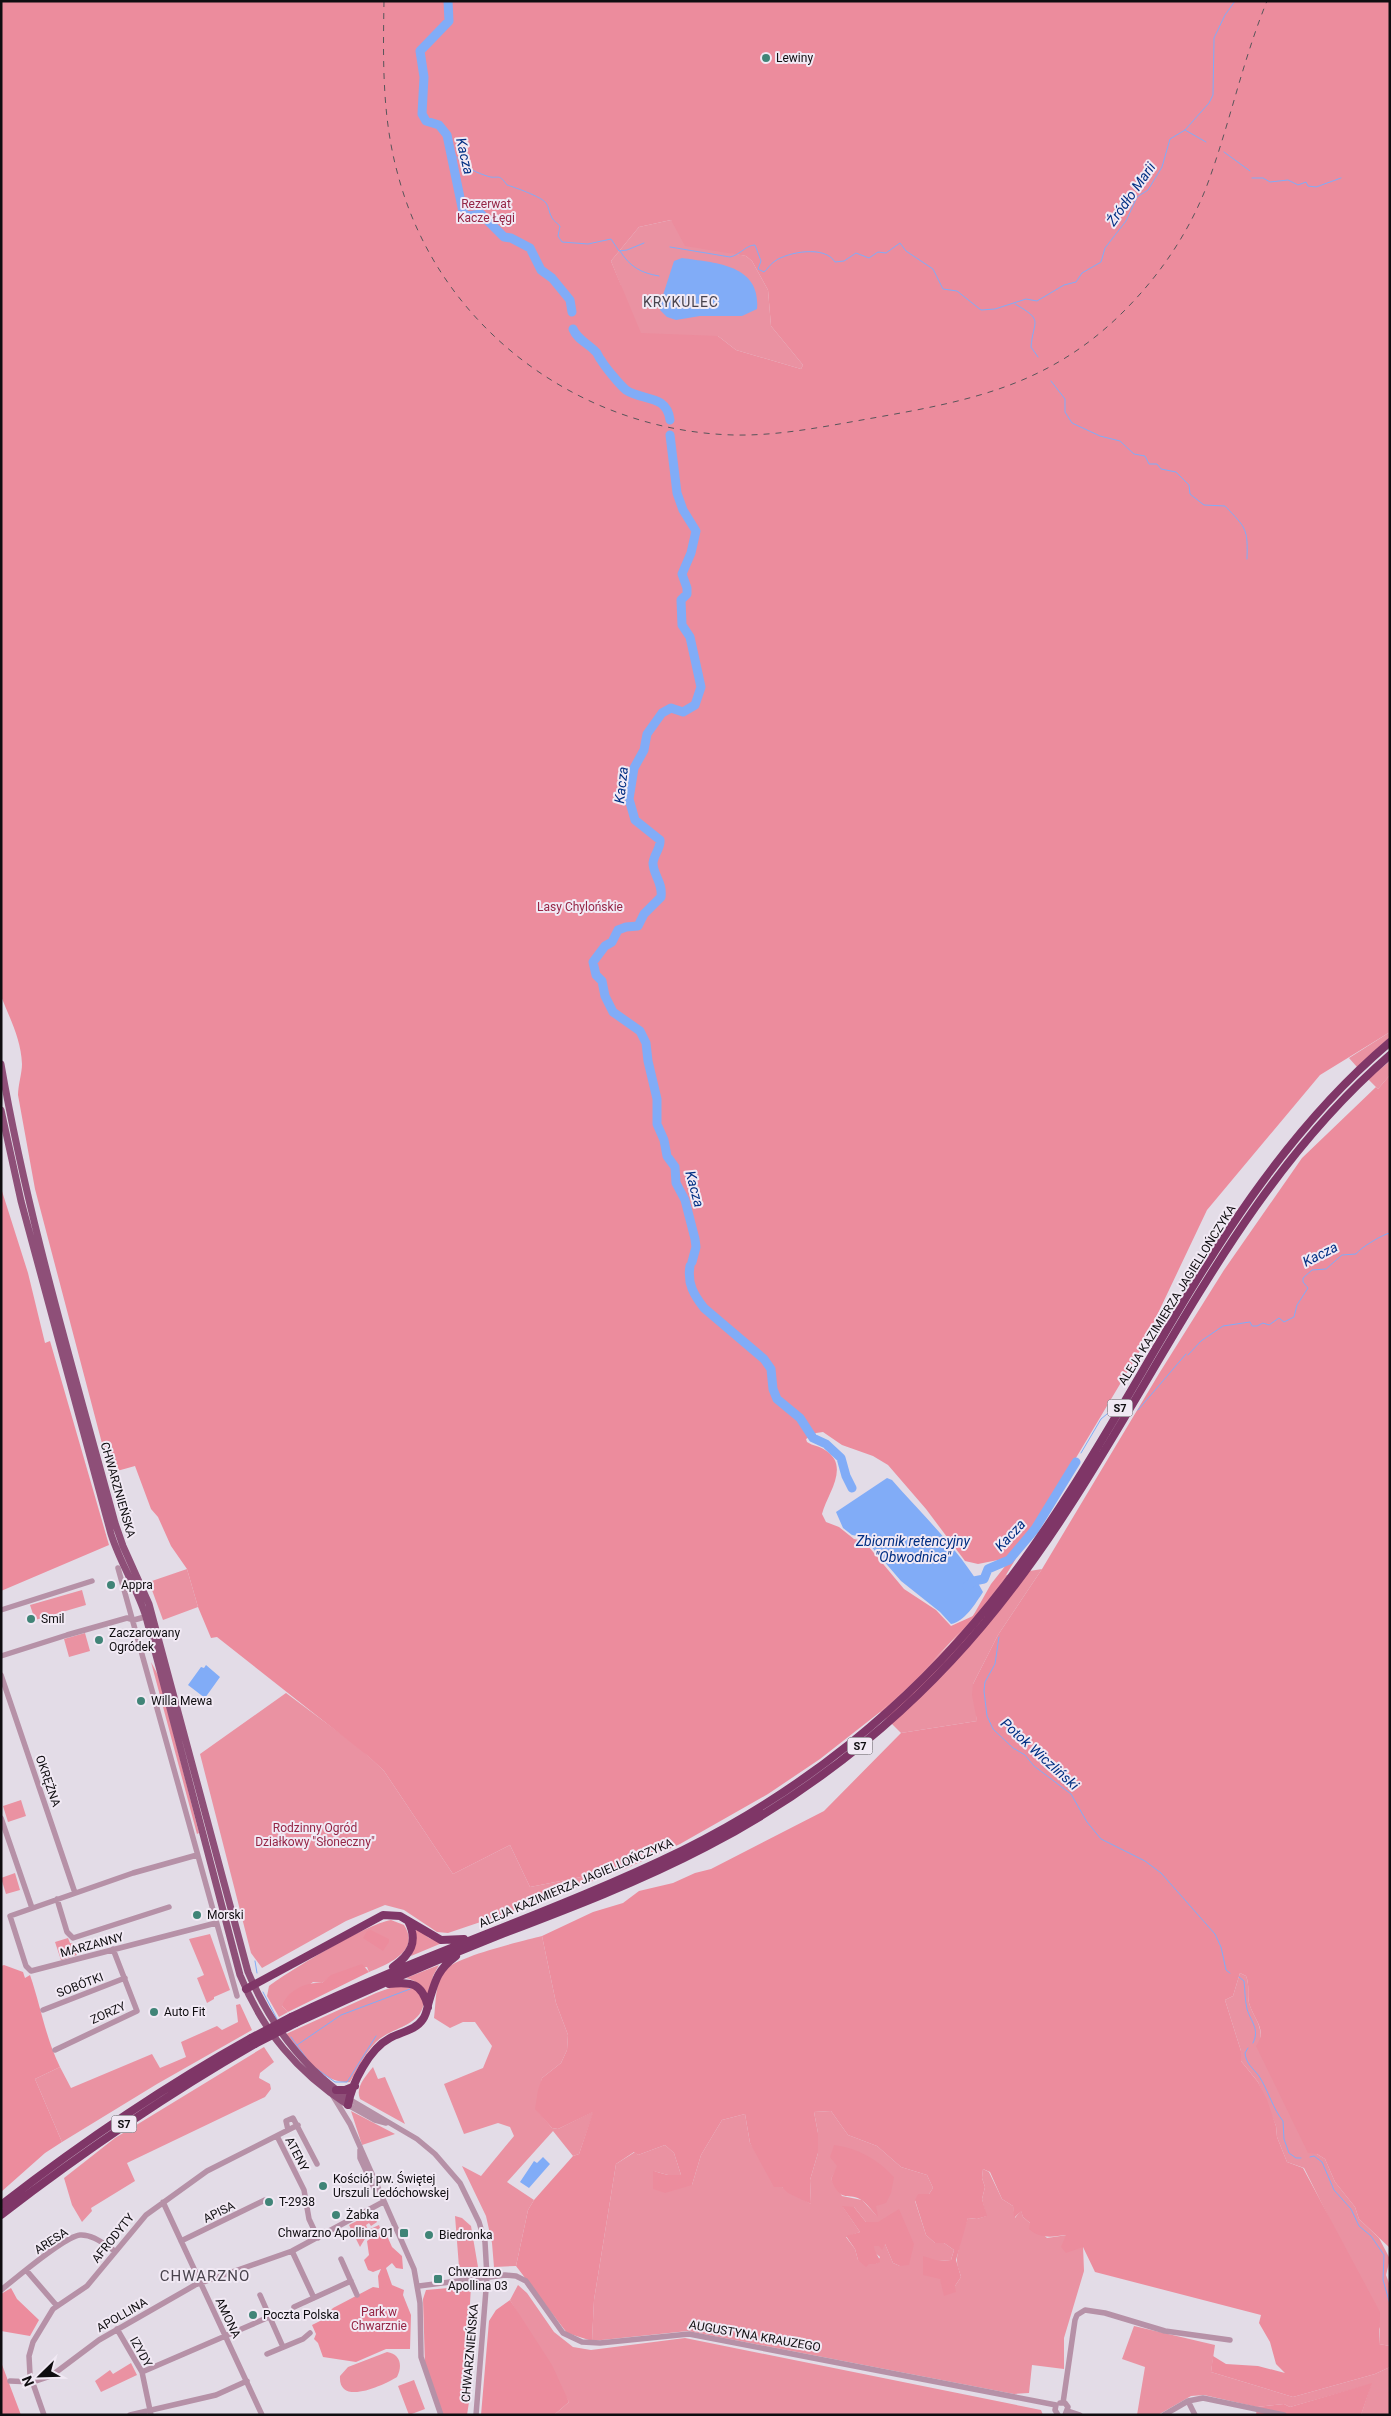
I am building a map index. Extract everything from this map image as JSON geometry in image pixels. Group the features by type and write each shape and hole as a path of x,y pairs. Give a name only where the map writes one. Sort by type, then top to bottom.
{"highway":[{"name":"ALEJA KAZIMIERZA JAGIELLOŃCZYKA","path":"1,2205 129,2111 191,2071 381,1976 620,1879 686,1848 738,1820 837,1754 870,1728 929,1674 992,1601 1034,1544 1073,1485 1226,1234 1265,1176 1323,1105 1363,1065 1390,1042"},
{"name":"ALEJA KAZIMIERZA JAGIELLOŃCZYKA","path":"293,2020 618,1889 716,1842 818,1779 881,1729 921,1692 982,1626 1054,1531 1227,1248 1276,1176 1341,1100 1390,1055"},
{"path":"250,1987 379,1916 395,1915 441,1940 474,1938"},
{"path":"381,1976 404,1960 411,1951 413,1933 408,1922"},
{"path":"348,2102 368,2059 379,2045 417,2025 425,2016 435,1980 442,1968 468,1948"},
{"path":"379,1985 411,1983 424,1995 428,2007"},
{"name":"ALEJA KAZIMIERZA JAGIELLOŃCZYKA","path":"1,2215 134,2117 253,2041"},
{"path":"335,2093 355,2086"}],"main road":[{"name":"CHWARZNIEŃSKA","path":"1,1064 26,1194 119,1539 144,1588 149,1616 227,1933 250,1987 261,2019 281,2047 305,2074 348,2102"},
{"name":"CHWARZNIEŃSKA","path":"1,1110 21,1201 111,1534 118,1554 149,1616"}],"street":[{"path":"118,1568 237,1996"},
{"path":"1,1610 92,1581"},
{"path":"1,1656 128,1618 134,1620 149,1616"},
{"name":"OKRĘŻNA","path":"1,1675 75,1893"},
{"path":"1,1818 32,1908 133,1873 198,1855"},
{"path":"56,1899 67,1932 73,1938 168,1907"},
{"name":"MARZANNY","path":"32,1908 10,1916 29,1971 216,1923"},
{"name":"ZORZY","path":"55,2050 137,2011 113,1949"},
{"name":"SOBÓTKI","path":"43,2010 125,1978"},
{"name":"CHWARZNIEŃSKA","path":"335,2093 409,2256 418,2286 421,2357 441,2415"},
{"name":"CHWARZNIEŃSKA","path":"348,2102 350,2124"},
{"name":"CHWARZNIEŃSKA","path":"348,2102 374,2120 388,2123 429,2149 460,2183 482,2231 487,2277 476,2415"},
{"name":"AFRODYTY","path":"44,2415 30,2368 31,2348 50,2313 56,2306 87,2286 141,2219 163,2202 212,2168 298,2126 295,2119 289,2118 285,2124 288,2130"},
{"path":"298,2126 317,2164"},
{"name":"ATENY","path":"276,2136 304,2190 309,2219 318,2238"},
{"name":"APISA","path":"181,2241 265,2200"},
{"name":"AMONA","path":"163,2202 262,2415"},
{"name":"APOLLINA","path":"10,2381 33,2382 51,2376 83,2350 201,2283 292,2251 383,2202"},
{"name":"ARESA","path":"1,2290 26,2270 77,2236 88,2236 115,2250"},
{"path":"292,2251 314,2298"},
{"path":"341,2259 357,2295"},
{"name":"ARESA","path":"26,2270 56,2306"},
{"name":"AUGUSTYNA KRAUZEGO","path":"418,2286 510,2275 522,2278 564,2333 582,2342 600,2343 689,2334 1056,2405"},
{"path":"294,2307 351,2281"},
{"path":"260,2295 283,2347"},
{"path":"1063,2402 1075,2320 1077,2315 1084,2310 1105,2312 1165,2331 1230,2340"},
{"path":"142,2372 270,2317"},
{"name":"IZYDY","path":"117,2329 142,2372 151,2413"},
{"path":"267,2354 303,2339 310,2333"},
{"path":"130,2415 151,2413 216,2395 247,2381"},
{"path":"1164,2415 1188,2401 1203,2398 1284,2415"},
{"path":"1188,2401 1195,2415"},
{"path":"1058,2415 1055,2410 1056,2405 1063,2402"},
{"path":"1063,2402 1067,2405 1066,2413 1080,2415"}],"green space":[{"name":"Lasy Chylońskie","path":"1,1 1390,1 1390,1032 1320,1075 1207,1210 1141,1349 1006,1575 975,1616 915,1680 880,1712 820,1759 768,1794 680,1844 627,1868 530,1887 510,1845 453,1874 384,1771 368,1756 217,1637 211,1638 198,1607 187,1569 171,1546 158,1517 151,1509 135,1466 117,1471 130,1518 124,1519 119,1508 35,1189 18,1095 22,1068 20,1046 1,996","holes":["671,220 685,246 746,256 752,261 768,290 771,326 803,365 801,369 736,350 718,336 641,333 611,261 639,227","823,1432 842,1445 873,1456 888,1465 926,1509 965,1561 978,1564 1008,1558 1010,1560 991,1584 973,1616 951,1626 936,1610 904,1589 864,1541 854,1539 839,1527 826,1522 822,1514 835,1480 836,1464 833,1457 825,1450 807,1442 806,1439 816,1433"]},
{"path":"408,10 621,286 611,261 639,227 671,220 717,250 746,256 752,261 768,290 771,326 803,365 801,369 736,350 718,336 673,406"},
{"path":"1390,1032 1390,1037 1357,1067 1349,1058"},
{"path":"1390,1061 1390,1075 1378,1089 1368,1079"},
{"path":"1390,1075 1390,2248 1359,2219 1355,2207 1335,2182 1325,2159 1317,2154 1308,2153 1256,2046 1261,2035 1259,2025 1249,2003 1246,1976 1240,1973 1233,1996 1225,2000 1241,2051 1241,2061 1258,2082 1267,2100 1276,2126 1277,2137 1287,2162 1303,2168 1380,2312 1379,2344 1390,2346 1390,2367 1375,2374 1293,2397 1211,2372 1213,2356 1226,2364 1258,2366 1285,2373 1276,2364 1270,2342 1259,2323 1261,2315 1095,2272 1083,2247 1066,2253 1061,2247 1066,2235 1046,2236 1033,2232 1029,2229 1030,2223 1023,2217 1021,2211 1014,2218 1013,2206 1002,2199 990,2172 983,2169 982,2178 985,2187 982,2199 987,2216 977,2219 968,2218 956,2260 961,2277 955,2286 956,2292 944,2296 940,2279 923,2275 923,2256 939,2261 951,2260 954,2250 944,2243 935,2243 926,2235 915,2200 918,2194 929,2194 933,2188 927,2175 901,2167 877,2146 848,2135 831,2111 814,2112 818,2133 818,2153 810,2180 811,2204 788,2193 782,2187 774,2187 750,2143 745,2114 722,2120 701,2155 692,2185 665,2193 653,2189 653,2171 668,2175 681,2175 674,2153 665,2145 638,2155 634,2152 616,2164 594,2300 592,2341 567,2333 516,2266 528,2210 534,2200 573,2156 579,2154 593,2112 558,2129 552,2128 535,2109 542,2078 561,2063 567,2050 568,2035 556,2003 542,1936 593,1912 623,1903 639,1891 673,1883 695,1873 711,1869 824,1811 901,1733 977,1721 972,1695 973,1684 998,1635 1042,1569 1160,1372 1224,1270 1302,1158 1376,1087 1378,1089"},
{"path":"1,1188 28,1273 45,1343 50,1341 109,1545 1,1591"},
{"path":"187,1569 198,1607 163,1620 149,1582"},
{"path":"1042,1569 998,1635 973,1684 977,1721 901,1733 880,1712 949,1645 1006,1575"},
{"path":"82,1590 86,1605 35,1620 30,1605"},
{"path":"85,1633 90,1651 69,1657 64,1639"},
{"path":"151,1662 159,1677 199,1833 197,1834"},
{"name":"Rodzinny Ogród Działkowy \"Słoneczny\"","path":"286,1693 361,1749 384,1771 453,1874 510,1845 530,1887 627,1868 516,1910 448,1933 437,1932 404,1910 385,1905 346,1921 262,1968 251,1953 200,1754"},
{"path":"21,1800 26,1816 8,1822 3,1806"},
{"path":"15,1873 20,1890 6,1894 1,1878"},
{"path":"391,1920 404,1925 408,1934 408,1942 400,1955 385,1965 369,1972 367,1967 349,1970 337,1974 322,1983 313,1982 282,2006 288,2012 279,2017 267,1996 269,1986 347,1938 379,1923"},
{"path":"416,1928 429,1938 442,1943 411,1956 416,1942"},
{"path":"371,1930 389,1939 383,1951 363,1938 367,1931"},
{"path":"210,1934 230,1990 214,1997 214,1999 207,2003 197,1978 204,1975 189,1939"},
{"path":"542,1936 556,2003 568,2035 567,2050 561,2063 542,2078 536,2109 552,2128 558,2129 594,2111 579,2154 573,2156 553,2131 507,2182 534,2200 528,2210 516,2266 494,2267 492,2243 486,2216 462,2166 481,2176 514,2136 510,2127 498,2123 464,2134 444,2084 483,2068 492,2046 475,2022 463,2022 450,2028 434,2018 436,1994 440,1977 449,1966 489,1950"},
{"path":"68,1938 70,1943 74,1944 77,1955 61,1960 55,1942"},
{"path":"362,1964 369,1972 288,2012 282,2006 288,1996 298,1988 309,1984 322,1983 331,1975"},
{"path":"4,1965 23,1972 25,1978 30,1975 47,2033 60,2067 35,2079 62,2142 45,2153 1,2192 1,1966"},
{"path":"439,1965 433,1976 428,1998 419,1985 406,1978"},
{"path":"1240,1973 1246,1976 1249,2003 1259,2025 1260,2040 1317,2154 1325,2159 1335,2182 1355,2207 1359,2219 1379,2238 1390,2259 1386,2275 1390,2286 1390,2346 1379,2344 1380,2329 1335,2230 1304,2168 1287,2162 1277,2137 1276,2126 1258,2082 1241,2061 1241,2051 1225,2000 1233,1996"},
{"path":"401,1984 416,1989 424,2002 422,2010 411,2022 382,2037 372,2046 350,2082 340,2082 322,2073 306,2058 286,2034 376,1993"},
{"path":"240,2004 252,2030 157,2084 62,2142 35,2079 60,2067 71,2088 152,2054 160,2068 186,2057 181,2042 217,2026 222,2030 238,2022 236,2005"},
{"path":"264,2047 274,2062 260,2073 259,2078 270,2084 271,2089 265,2097 127,2163 135,2181 91,2208 92,2211 82,2222 72,2205 64,2178 115,2138"},
{"path":"373,2067 378,2079 385,2077 405,2124 360,2099 360,2086"},
{"path":"351,2111 395,2134 362,2145"},
{"path":"831,2111 848,2135 877,2146 901,2167 927,2175 933,2188 929,2194 915,2201 926,2235 935,2243 944,2243 954,2250 951,2260 939,2261 940,2279 955,2286 961,2277 957,2258 968,2218 977,2219 986,2216 982,2199 985,2187 982,2178 983,2169 989,2172 1002,2199 1013,2206 1015,2218 1021,2210 1023,2217 1047,2238 1067,2235 1083,2246 1084,2271 1064,2338 1064,2369 1032,2365 1029,2393 1014,2394 688,2331 592,2341 594,2300 616,2164 635,2152 638,2155 665,2145 674,2153 681,2175 668,2175 653,2171 692,2185 701,2155 722,2120 745,2114 750,2143 782,2187 811,2204 810,2180 818,2153 818,2133 814,2112","holes":["838,2166 877,2216 862,2200 842,2196 831,2179","843,2207 854,2207 866,2222 878,2222 900,2266 893,2263 885,2244 874,2245 874,2252 880,2257 876,2264 858,2260 855,2249 846,2237 860,2232"]},
{"path":"834,2145 843,2146 867,2155 894,2177 891,2193 886,2203 876,2206 878,2217 863,2201 858,2198 842,2195 835,2187 831,2179 837,2166 830,2157"},
{"path":"842,2206 854,2207 866,2222 878,2222 899,2209 914,2244 909,2265 900,2266 893,2263 885,2244 882,2250 879,2246 874,2246 880,2262 869,2264 866,2267 858,2260 855,2249 846,2236 860,2232"},
{"path":"372,2213 377,2222 371,2226 369,2223 366,2225 368,2230 379,2225 380,2228 366,2237 360,2247 349,2225"},
{"path":"455,2216 462,2218 471,2226 478,2267 459,2267"},
{"name":"Park w Chwarznie","path":"384,2229 392,2247 402,2256 403,2269 396,2268 392,2263 386,2268 392,2285 404,2290 403,2295 411,2315 410,2349 386,2349 356,2362 323,2357 318,2343 314,2339 316,2334 312,2325 322,2320 333,2308 373,2287 379,2288 378,2276 381,2269 373,2272 368,2270 364,2260 369,2255 367,2241"},
{"path":"518,2285 527,2293 554,2332 573,2347 591,2350 685,2338 1041,2410 1043,2415 554,2415 569,2402 510,2300"},
{"path":"471,2286 466,2372 470,2373 467,2415 443,2415 425,2365 423,2299 426,2290"},
{"path":"11,2288 17,2299 39,2320 30,2336 1,2331 1,2294"},
{"path":"510,2300 552,2365 569,2402 554,2415 481,2415 489,2321 496,2310"},
{"path":"1134,2326 1215,2345 1211,2372 1293,2397 1375,2374 1390,2367 1390,2415 1361,2415 1371,2384 1290,2407 1284,2404 1257,2407 1204,2395 1191,2396 1158,2415 1137,2415 1145,2367 1122,2359"},
{"path":"387,2352 395,2355 399,2361 400,2368 397,2377 382,2385 363,2391 354,2392 346,2390 341,2385 340,2376 348,2367"},
{"path":"1,2362 21,2415 1,2415"},
{"path":"131,2363 137,2375 101,2392 95,2381 110,2370 113,2374"},
{"path":"414,2380 425,2409 409,2415 398,2386"},
{"path":"1372,2383 1361,2415 1256,2415 1257,2407 1284,2404 1290,2407"}],"water":[{"path":"682,258 721,264 744,274 752,283 756,294 757,309 742,316 700,316 676,320 667,317 660,310 663,295 674,261"},
{"name":"Zbiornik retencyjny \"Obwodnica\"","path":"887,1478 892,1480 954,1549 983,1592 969,1611 956,1623 951,1624 940,1612 901,1581 863,1537 852,1535 843,1528 836,1512"},
{"path":"206,1665 220,1677 205,1698 188,1685 201,1667 204,1668"},
{"path":"543,2157 550,2164 529,2188 520,2182 534,2161 537,2163"}],"waterway":[{"name":"Kacza","path":"448,1 449,21 420,51 424,77 422,114 426,121 439,125 447,135 463,212 467,216 481,214 504,237 511,238 530,248 541,270 552,278 570,300 572,312"},
{"name":"Źródło Marii","path":"670,247 730,257 755,245 761,261 758,269 764,272 775,261 797,253 823,253 835,262 844,261 856,253 869,258 878,252 886,253 900,243 906,251 933,269 943,289 957,291 981,310 995,309 1026,299 1037,301 1064,285 1076,282 1082,273 1101,262 1105,248 1126,221 1137,197 1148,190 1162,167 1170,139 1185,130 1209,103 1213,95 1214,38 1225,15 1235,1"},
{"path":"1185,130 1206,142"},
{"name":"Źródło Marii","path":"451,149 462,163 476,172 491,177 500,177 507,185 528,192 543,201 547,205 552,218 560,226 558,236 562,242 588,244 611,239 619,251 644,243"},
{"path":"1224,152 1250,171"},
{"path":"1252,178 1263,178 1270,182 1288,180 1298,185 1306,182 1308,186 1316,187 1341,178"},
{"path":"620,251 636,268 659,276"},
{"path":"1015,304 1034,318 1035,326 1031,347 1038,357"},
{"name":"Kacza","path":"573,329 596,352 623,388 659,402 668,412 670,420"},
{"path":"1051,381 1065,399 1065,412 1072,423 1100,436 1120,441 1134,454 1145,456 1149,464 1157,464 1161,469 1176,472 1189,485 1190,494 1204,505 1225,506 1244,529 1247,541 1247,559"},
{"name":"Kacza","path":"670,435 677,493 683,510 696,531 691,553 682,574 687,594 681,600 682,625 690,637 701,687 695,705 683,712 671,708 662,713 647,734 644,750 634,768 629,799 635,820 660,840 653,863 661,887 661,897 644,914 638,926 618,930 612,942 605,946 593,962 596,975 602,981 605,996 613,1012 640,1031 646,1043 648,1061 657,1099 657,1124 664,1140 667,1156 675,1167 676,1183 685,1200 695,1239 696,1247 692,1262"},
{"name":"Kacza","path":"1188,1355 1201,1341 1223,1326 1250,1322 1252,1326 1263,1323 1269,1325 1279,1318 1284,1322 1294,1317 1297,1305 1308,1288 1303,1282 1303,1278 1312,1270 1326,1269 1342,1255 1356,1254 1362,1248 1390,1233"},
{"name":"Kacza","path":"690,1266 690,1284 700,1303 764,1359 771,1369 773,1389 777,1399 800,1418 813,1438 826,1444 841,1458 846,1476 852,1488"},
{"name":"Kacza","path":"1138,1410 1186,1354"},
{"name":"Kacza","path":"1081,1453 1101,1419 1113,1409"},
{"name":"Kacza","path":"967,1586 974,1581 984,1579 988,1569 1009,1560 1035,1529 1076,1462"},
{"name":"Potok Wiczliński","path":"999,1637 995,1664 985,1682 984,1691 987,1716 993,1729 1013,1748 1025,1755 1034,1766 1071,1794 1087,1822 1101,1839 1145,1861 1161,1873 1215,1934 1221,1947 1226,1970 1230,1973"},
{"path":"255,1961 257,1973"},
{"name":"Potok Wiczliński","path":"1239,1977 1244,1981 1247,2009 1256,2034 1253,2043"},
{"path":"297,2045 341,2015 410,1989"},
{"path":"263,1992 277,2019"},
{"path":"317,2069 335,2082 347,2082 376,2036"},
{"path":"291,2037 307,2059"},
{"name":"Potok Wiczliński","path":"1248,2048 1245,2053 1247,2060 1259,2076 1283,2121 1284,2139 1289,2153 1296,2158 1301,2158"},
{"name":"Potok Wiczliński","path":"1310,2157 1314,2156 1322,2162 1334,2190 1351,2209 1359,2226 1371,2236 1384,2255 1383,2280 1390,2304"},
{"name":"Potok Wiczliński","path":"1390,2304 1390,2318"}],"railway":[{"path":"384,1 386,110 398,175 418,230 446,279 481,323 523,361 570,391 622,414 677,429 734,435 769,434 821,427 908,412 974,397 1005,387 1035,374 1064,359 1092,339 1120,315 1146,287 1170,256 1190,223 1214,165 1250,47 1267,1"}],"place":[{"name":"Lewiny","path":"766,58"},
{"name":"Appra","path":"111,1585"},
{"name":"Smil","path":"31,1619"},
{"name":"Zaczarowany Ogródek","path":"99,1640"},
{"name":"Willa Mewa","path":"141,1701"},
{"name":"Morski","path":"197,1915"},
{"name":"Auto Fit","path":"154,2012"},
{"name":"Kościół pw. Świętej Urszuli Ledóchowskej","path":"323,2186"},
{"name":"T-2938","path":"269,2202"},
{"name":"Żabka","path":"336,2215"},
{"name":"Chwarzno Apollina 01","path":"404,2233"},
{"name":"Biedronka","path":"429,2235"},
{"name":"Chwarzno Apollina 03","path":"438,2279"},
{"name":"Poczta Polska","path":"253,2315"}],"district":[{"name":"KRYKULEC","path":"681,302"},
{"name":"CHWARZNO","path":"205,2276"}],"park label":[{"name":"Rezerwat Kacze Łęgi","path":"486,211"}]}
